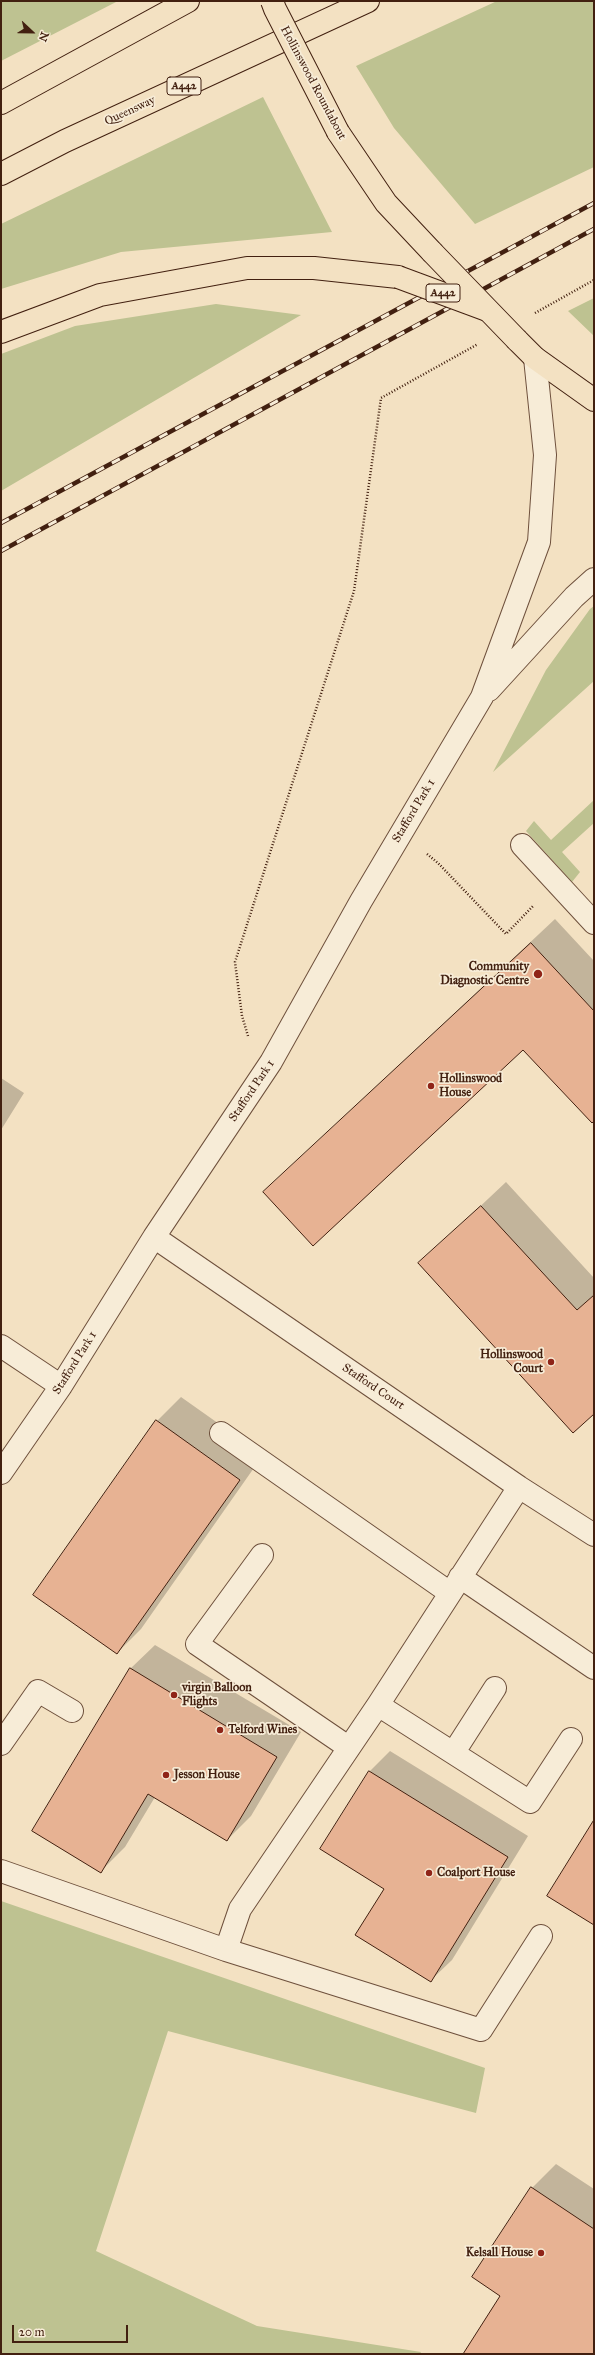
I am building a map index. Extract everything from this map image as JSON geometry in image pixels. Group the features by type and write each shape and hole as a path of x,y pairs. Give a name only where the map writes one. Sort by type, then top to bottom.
{"main road":[{"path":"1,103 188,1"},
{"name":"Hollinswood Roundabout","path":"272,1 338,132 386,203 487,310 535,358 594,400"},
{"name":"Queensway","path":"1,174 72,138 368,1"},
{"name":"A442","path":"1,332 100,295 247,268 314,268 398,277 487,310"}],"street":[{"path":"482,697 539,542 545,455 535,358"},
{"path":"482,697 574,597 594,579"},
{"name":"Stafford Park 1","path":"1,1473 61,1386 154,1237 272,1062 400,835 482,697"},
{"path":"522,845 594,923"},
{"name":"Stafford Court","path":"154,1237 519,1487 594,1535"},
{"path":"1,1346 61,1386"},
{"path":"221,1433 455,1585 594,1668"},
{"path":"226,1950 240,1909 378,1704 519,1487"},
{"path":"262,1555 197,1644 348,1747"},
{"path":"454,1752 495,1688"},
{"path":"1,1744 38,1691 72,1712"},
{"path":"378,1704 530,1802 571,1739"},
{"path":"1,1871 226,1950 481,2030 541,1936"}],"path":[{"path":"532,314 594,280"},
{"path":"272,1062 252,1047 242,1016 235,962 354,591 381,398 484,341"},
{"path":"400,835 438,863 506,934 556,882"}],"green space":[{"path":"118,1 1,61 1,2"},
{"path":"497,1 594,1 594,167 475,224 394,128 356,66"},
{"path":"263,97 332,232 121,252 1,289 1,224"},
{"path":"594,298 594,336 568,311"},
{"path":"216,304 301,315 1,491 1,354 75,326"},
{"path":"594,606 594,681 493,772 546,670 590,609"},
{"path":"594,800 594,823 562,852 580,872 572,882 526,831 534,821 551,840"},
{"path":"1,1901 485,2068 476,2113 168,2031 96,2251 257,2326 421,2352 420,2354 1,2354"}],"building":[{"name":"Hollinswood House","path":"531,943 594,1011 594,1121 592,1123 523,1050 313,1246 263,1192"},
{"name":"Hollinswood Court","path":"481,1206 577,1310 594,1295 594,1414 573,1433 418,1263"},
{"path":"156,1420 240,1480 117,1654 33,1595"},
{"name":"Jesson House","path":"130,1668 277,1757 227,1841 148,1794 101,1873 32,1831"},
{"name":"Coalport House","path":"369,1771 508,1857 431,1982 355,1935 384,1889 320,1849"},
{"path":"594,1820 594,1925 547,1896"},
{"name":"Kelsall House","path":"531,2187 594,2229 594,2354 463,2354 500,2296 472,2277"}],"railway":[{"path":"1,523 594,203"},
{"path":"1,551 594,229"}],"place":[{"name":"Community Diagnostic Centre","path":"538,974"},
{"name":"Hollinswood House","path":"431,1086"},
{"name":"Hollinswood Court","path":"551,1362"},
{"name":"virgin Balloon Flights","path":"174,1695"},
{"name":"Telford Wines","path":"220,1730"},
{"name":"Jesson House","path":"166,1775"},
{"name":"Coalport House","path":"429,1873"},
{"name":"Kelsall House","path":"541,2253"}]}
